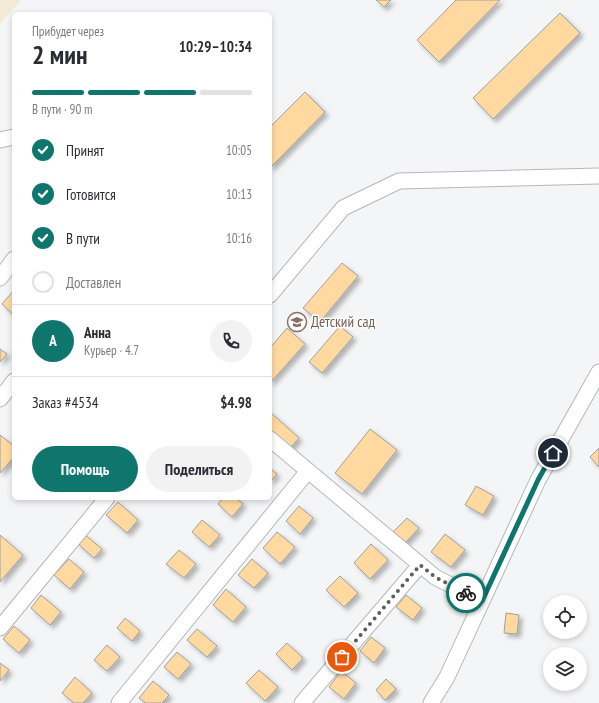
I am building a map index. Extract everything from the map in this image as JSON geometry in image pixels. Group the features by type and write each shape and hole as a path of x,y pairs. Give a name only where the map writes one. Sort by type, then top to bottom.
{"street":[{"path":"0,140 12,137"},
{"path":"272,293 343,208 399,181 599,176"},
{"path":"0,278 12,262"},
{"path":"431,703 447,677 538,480 599,372"},
{"path":"0,399 12,384"},
{"path":"272,441 435,577 482,601"},
{"path":"119,703 308,471"},
{"path":"0,628 106,500"},
{"path":"302,703 420,565"}],"shaded area":[{"path":"0,0 21,0 0,24"}],"building":[{"path":"376,0 391,0 384,7"},
{"path":"456,0 500,0 439,62 417,40"},
{"path":"560,13 580,33 493,119 473,98"},
{"path":"305,92 325,112 272,166 272,125"},
{"path":"342,263 358,276 320,322 303,308"},
{"path":"12,292 12,313 2,304"},
{"path":"340,326 353,337 322,373 309,362"},
{"path":"287,328 305,344 272,381 272,346"},
{"path":"0,349 7,354 0,362"},
{"path":"272,414 299,438 289,449 272,434"},
{"path":"370,429 397,450 362,494 335,473"},
{"path":"0,435 12,444 12,459 0,473"},
{"path":"599,448 599,467 590,457"},
{"path":"272,470 277,474 272,480"},
{"path":"476,486 494,496 483,515 465,505"},
{"path":"221,500 238,500 243,504 232,517 218,504"},
{"path":"118,502 138,520 127,533 106,515"},
{"path":"299,506 313,518 300,534 286,521"},
{"path":"407,518 419,528 405,543 393,532"},
{"path":"202,520 220,535 209,547 192,532"},
{"path":"277,532 295,547 280,564 263,548"},
{"path":"84,534 102,549 94,558 77,543"},
{"path":"445,534 465,550 451,567 431,552"},
{"path":"0,535 23,555 0,582"},
{"path":"371,544 388,560 370,579 354,563"},
{"path":"179,550 196,564 184,578 166,564"},
{"path":"69,559 84,572 70,589 54,575"},
{"path":"252,559 268,573 254,588 238,575"},
{"path":"340,576 358,593 344,607 326,590"},
{"path":"226,589 246,607 233,622 213,605"},
{"path":"41,595 61,612 50,625 31,608"},
{"path":"406,595 422,608 413,620 396,607"},
{"path":"506,613 519,615 517,634 504,633"},
{"path":"125,618 140,631 132,641 117,628"},
{"path":"14,626 30,640 19,653 3,639"},
{"path":"197,629 217,646 207,657 187,640"},
{"path":"371,637 385,648 374,663 360,651"},
{"path":"287,643 303,658 292,670 276,654"},
{"path":"107,645 120,657 107,671 94,660"},
{"path":"177,652 191,664 178,679 164,667"},
{"path":"0,663 9,670 0,681"},
{"path":"259,670 278,687 265,701 246,683"},
{"path":"341,671 356,683 344,699 329,687"},
{"path":"75,677 92,693 83,703 74,703 62,693"},
{"path":"386,679 396,689 385,700 376,690"},
{"path":"153,681 169,695 162,703 146,703 139,698"}],"way so far":[{"path":"342,657 420,565 435,577 466,593"}],"place":[{"name":"Детский сад","path":"297,322"}],"route":[{"path":"466,593 482,601 538,480 553,453"}]}
